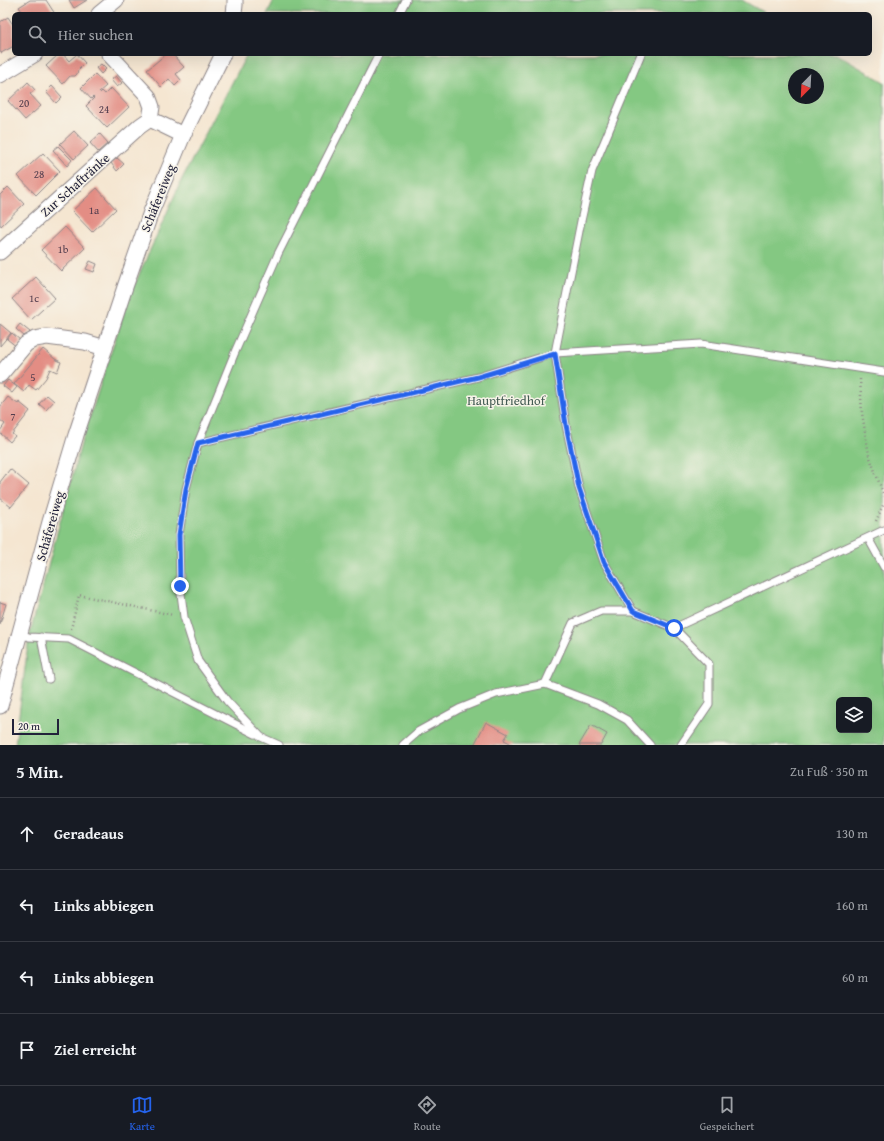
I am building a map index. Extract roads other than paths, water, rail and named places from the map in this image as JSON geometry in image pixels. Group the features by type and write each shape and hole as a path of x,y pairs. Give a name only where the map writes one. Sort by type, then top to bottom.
{"street":[{"path":"101,12 116,0"},
{"path":"234,12 235,0"},
{"path":"0,75 32,56"},
{"path":"111,56 148,96 152,107 150,119 183,135"},
{"name":"Schäfereiweg","path":"0,706 50,522 76,435 125,287 151,212 183,135 222,56"},
{"name":"Zur Schaftränke","path":"0,252 140,126 150,119"},
{"path":"0,375 26,344 34,339 47,337 85,342 106,348"}],"lane":[{"path":"400,12 406,0"},
{"path":"261,737 227,701 198,661 184,617 180,586 179,535 186,489 198,443 235,352 278,254 377,56"},
{"path":"633,611 604,562 579,488 566,425 555,354 592,171 640,56"},
{"path":"198,443 478,377 555,354 701,344 884,372"},
{"path":"674,628 884,530"},
{"path":"868,538 884,567"},
{"path":"545,684 573,623 601,611 633,611 674,628 709,664 709,704 681,745"},
{"path":"20,634 29,637 69,639 279,745"},
{"path":"41,637 50,679"},
{"path":"403,745 419,731 459,709 496,694 545,684 598,704 627,720 650,745"}],"park label":[{"name":"Hauptfriedhof","path":"506,400"}]}
